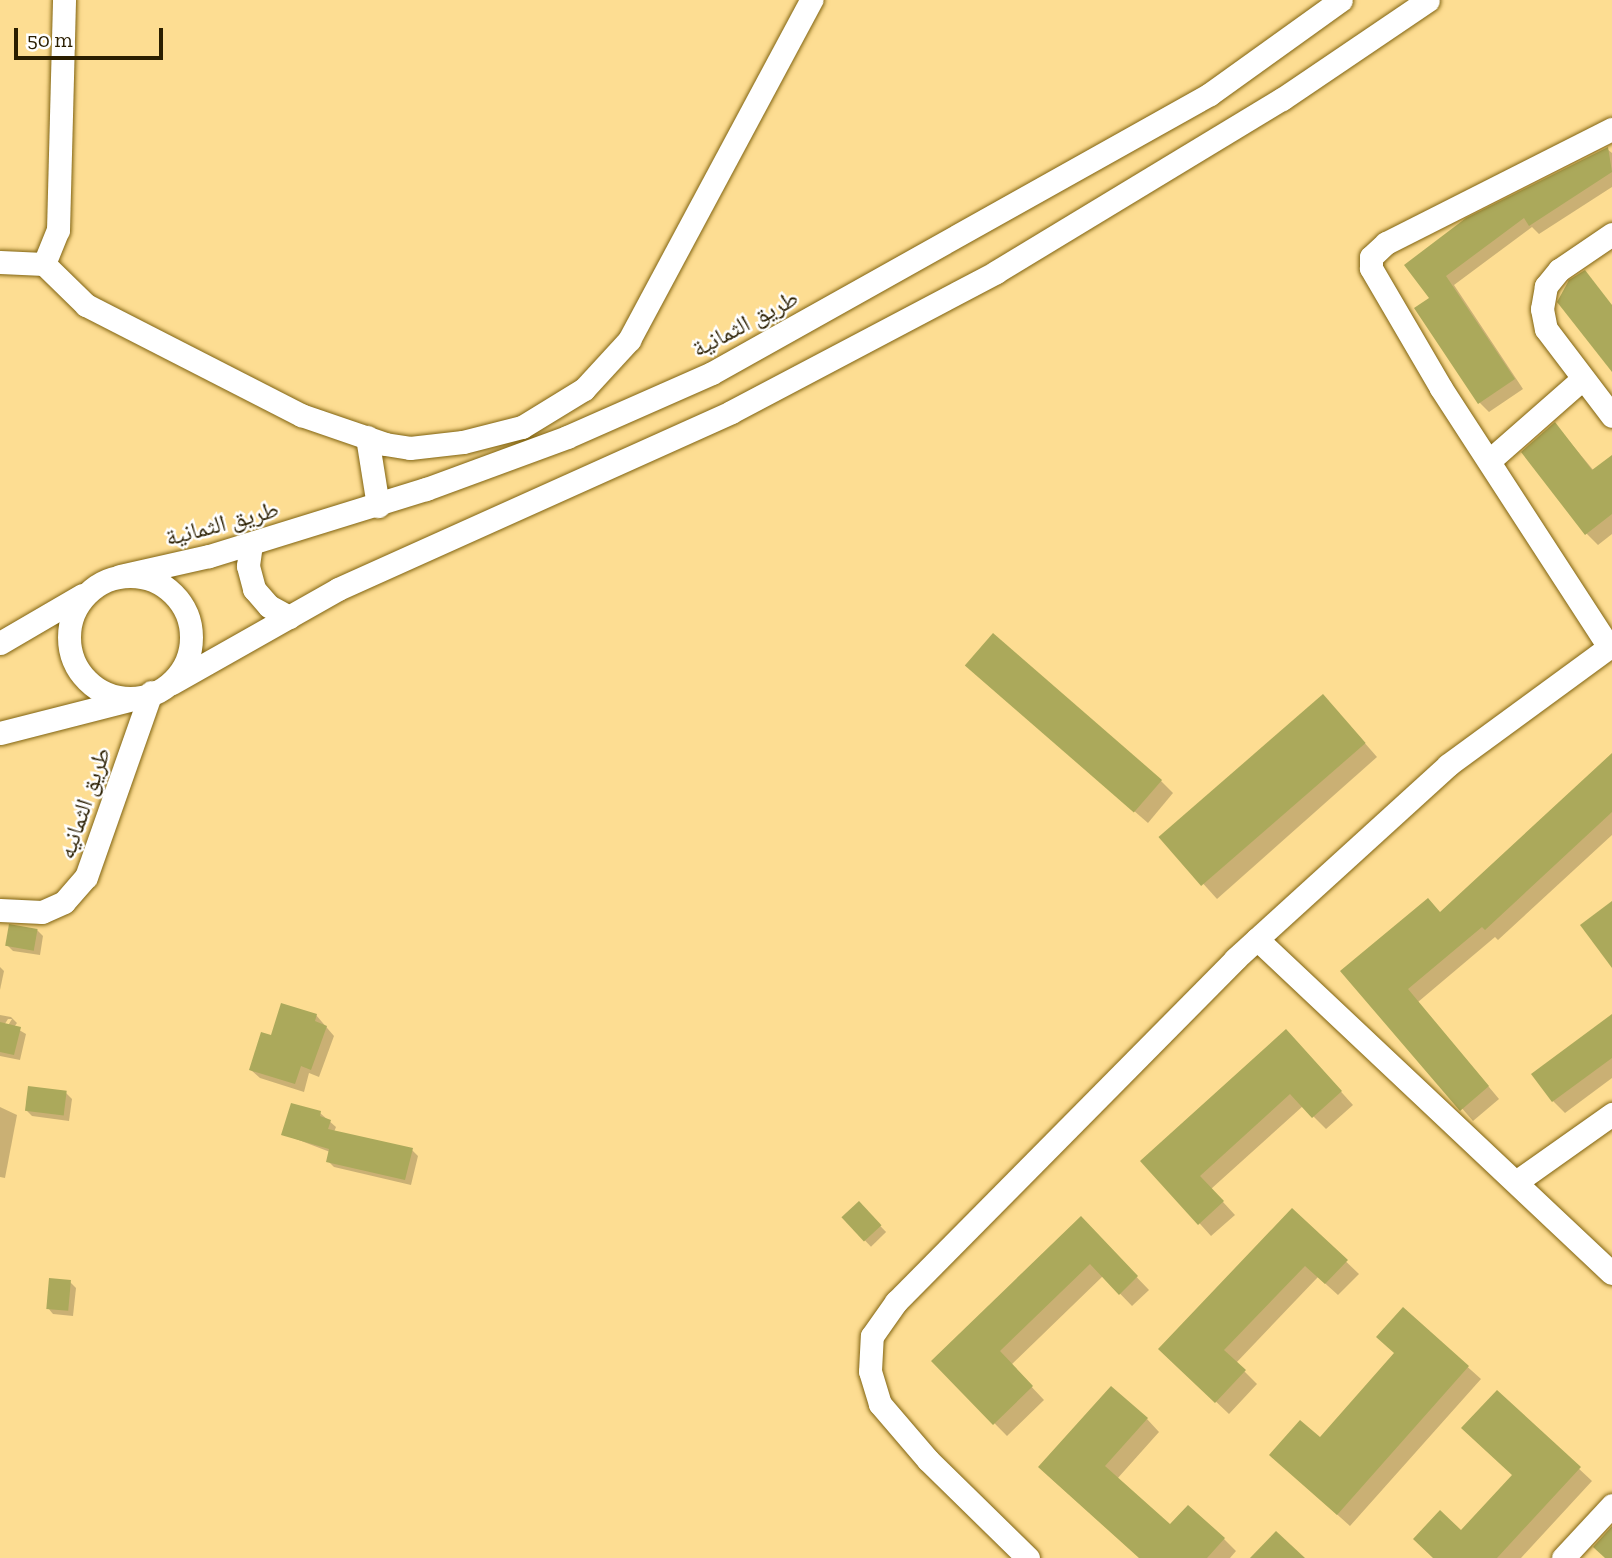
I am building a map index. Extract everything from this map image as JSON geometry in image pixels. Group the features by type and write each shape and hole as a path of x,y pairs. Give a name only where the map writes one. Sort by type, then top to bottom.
{"street":[{"path":"44,264 58,230 64,0"},
{"path":"0,261 44,264 86,305 301,415 367,437 410,448 497,434 522,427 556,408 604,369 654,299 811,0"},
{"name":"طريق الثمانية","path":"120,576 251,544 378,506 566,437 712,373 1210,94 1341,0"},
{"path":"90,589 72,616 71,655 81,676 99,690 145,695 422,548 731,412 996,272 1282,99 1428,0"},
{"path":"1028,1558 928,1460 880,1404 870,1371 872,1336 896,1302 1257,939 1448,765 1611,646 1385,296 1371,268 1371,257 1386,243 1612,129"},
{"path":"1612,234 1559,271 1546,286 1546,329 1581,380 1612,416"},
{"path":"1490,460 1581,380"},
{"path":"367,437 378,506"},
{"path":"251,544 248,566 254,589 268,606 289,617"},
{"path":"0,643 90,589 120,576 153,579 167,587 185,608 191,635 186,662 172,683"},
{"name":"طريق الثمانيه","path":"0,733 145,695"},
{"name":"طريق الثمانيه","path":"0,910 42,912 64,902 86,877 145,695"},
{"path":"1257,939 1612,1273"},
{"path":"1516,1182 1612,1114"},
{"path":"1563,1558 1612,1505"}],"building":[{"path":"1608,147 1612,172 1529,226 1524,218 1446,276 1515,379 1478,404 1414,308 1429,298 1404,265 1466,218"},
{"path":"1585,270 1612,305 1612,372 1557,302 1569,280"},
{"path":"1555,422 1592,470 1612,455 1612,514 1585,535 1521,452"},
{"path":"993,633 1162,780 1134,812 965,665"},
{"path":"1323,694 1366,743 1201,886 1158,837"},
{"path":"1612,753 1612,812 1485,930 1482,927 1408,989 1489,1086 1460,1111 1340,971 1428,898 1440,912"},
{"path":"1612,901 1612,968 1580,925"},
{"path":"9,924 38,929 34,951 5,946"},
{"path":"281,1003 317,1014 315,1021 327,1026 311,1070 301,1066 295,1084 249,1070 261,1032 271,1035"},
{"path":"1612,1014 1612,1058 1552,1102 1531,1074"},
{"path":"0,1022 21,1027 14,1055 0,1052"},
{"path":"1286,1029 1342,1091 1312,1118 1290,1094 1200,1176 1224,1201 1198,1225 1140,1161"},
{"path":"28,1086 67,1091 64,1116 25,1111"},
{"path":"291,1103 321,1111 320,1116 331,1120 328,1129 413,1148 405,1180 326,1162 329,1149 281,1135"},
{"path":"859,1201 882,1225 864,1242 841,1217"},
{"path":"1292,1208 1348,1260 1325,1284 1305,1266 1224,1350 1246,1370 1215,1403 1158,1349"},
{"path":"1081,1216 1138,1276 1119,1295 1090,1264 1000,1351 1033,1386 993,1425 931,1361"},
{"path":"49,1278 71,1280 68,1311 46,1309"},
{"path":"1403,1307 1469,1366 1337,1515 1269,1455 1300,1420 1320,1437 1394,1353 1376,1337"},
{"path":"1111,1386 1148,1418 1105,1466 1170,1524 1188,1505 1225,1538 1207,1558 1139,1558 1038,1467"},
{"path":"1497,1390 1581,1467 1497,1558 1433,1558 1413,1539 1440,1510 1461,1530 1512,1475 1461,1428"},
{"path":"1612,1526 1612,1558 1605,1558 1593,1547"},
{"path":"1276,1531 1305,1558 1250,1558"}]}
